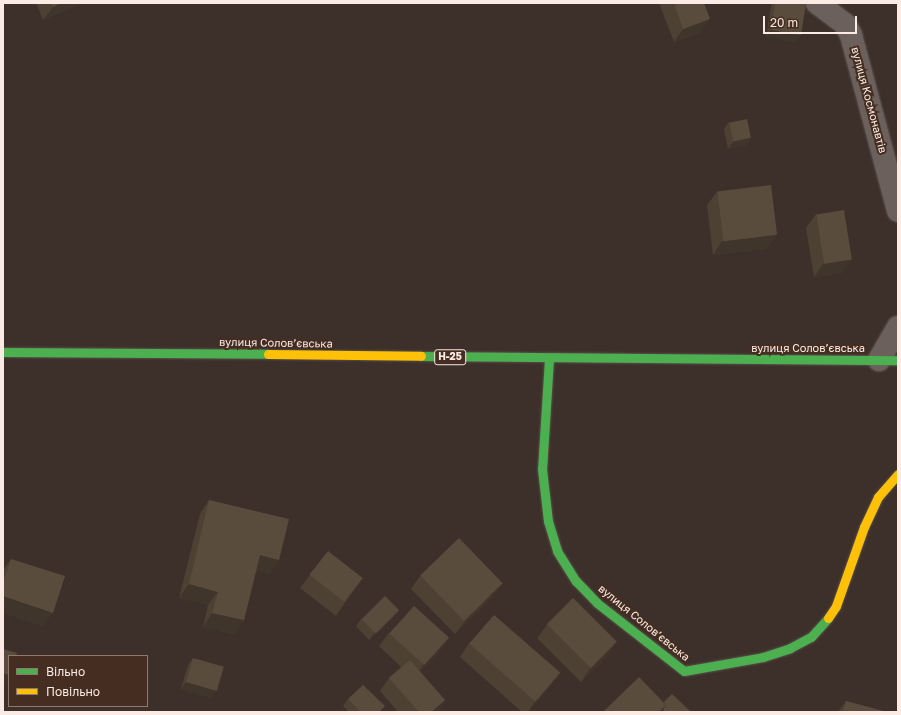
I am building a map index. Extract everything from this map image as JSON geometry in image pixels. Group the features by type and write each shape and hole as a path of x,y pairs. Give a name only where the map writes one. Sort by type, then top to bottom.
{"main road":[{"name":"вулиця Соловʼєвська","path":"3,352 549,359 888,360"},
{"name":"вулиця Соловʼєвська","path":"549,359 542,469 548,521 557,551 576,581 597,603 684,671 762,657 790,648 811,637 825,623 836,606 864,528 878,497 898,474"}],"street":[{"name":"вулиця Космонавтів","path":"817,3 845,24 851,35 898,211"},
{"path":"888,360 898,327"}],"building":[{"path":"51,3 61,3 53,7"},
{"path":"674,3 704,3 710,19 683,29"},
{"path":"775,3 806,3 801,35 771,30"},
{"path":"747,119 751,138 733,141 729,123"},
{"path":"771,185 777,235 723,241 717,192"},
{"path":"844,210 852,259 824,264 816,214"},
{"path":"209,500 289,519 279,560 260,555 244,620 212,613 218,592 189,584"},
{"path":"459,538 503,583 464,621 420,576"},
{"path":"328,551 363,578 344,602 310,575"},
{"path":"11,559 65,576 53,613 3,596 3,582"},
{"path":"385,596 399,610 376,633 362,619"},
{"path":"573,598 617,642 591,668 547,624"},
{"path":"414,606 449,637 424,665 389,633"},
{"path":"494,615 560,673 535,701 469,644"},
{"path":"3,649 17,653 16,655 8,655 8,675 3,673"},
{"path":"193,658 224,667 217,691 186,682"},
{"path":"410,660 445,700 431,712 419,712 389,678"},
{"path":"639,677 666,705 659,712 603,712"},
{"path":"363,685 385,706 379,712 361,712 348,699"},
{"path":"672,694 691,712 665,712 663,710 666,705 664,702"},
{"path":"846,701 887,712 843,712"}],"traffic: fast":[{"path":"3,352 268,354"},
{"path":"421,356 898,360"},
{"path":"549,359 542,469 548,521 557,551 576,581 597,603 684,671 763,657 790,648 811,637 828,618"}],"traffic: slow":[{"path":"268,354 421,356"},
{"path":"828,618 836,606 864,527 878,497 898,474"}]}
